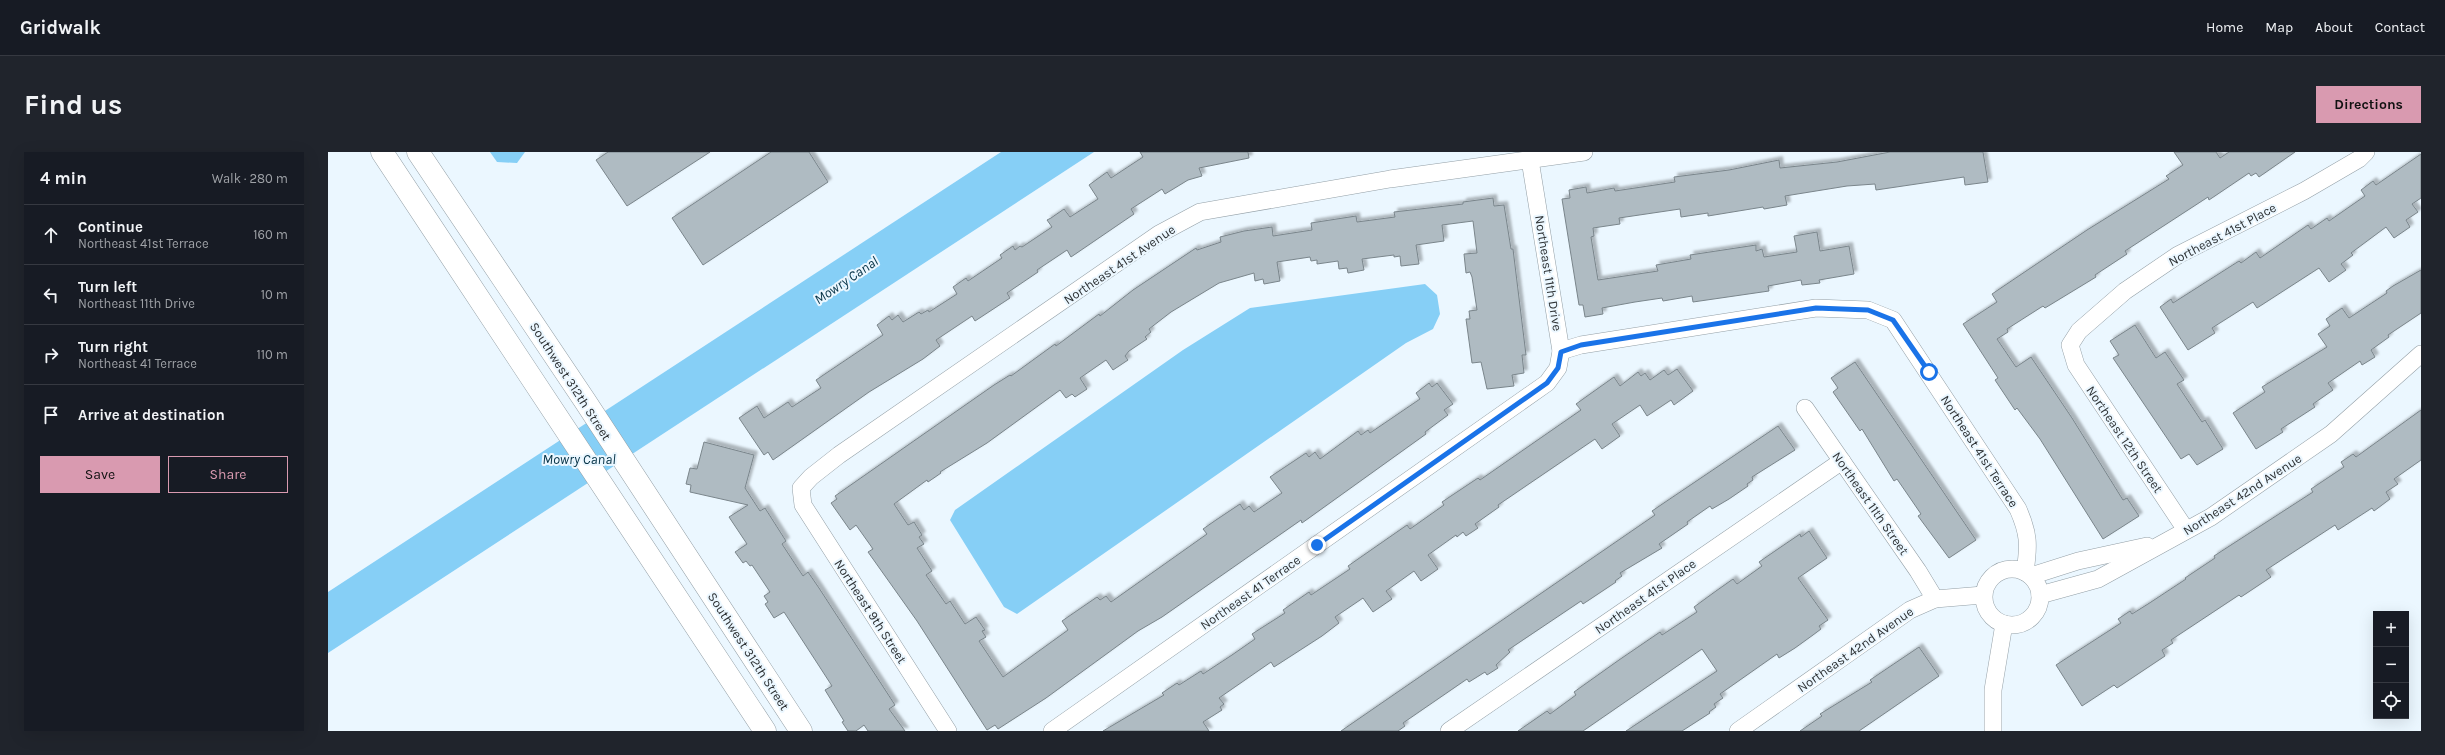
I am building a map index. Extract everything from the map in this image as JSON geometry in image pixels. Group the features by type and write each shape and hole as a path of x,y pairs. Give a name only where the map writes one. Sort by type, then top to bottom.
{"main road":[{"path":"382,152 560,418 765,731"},
{"name":"Southwest 312th Street","path":"418,152 585,401 801,731"}],"street":[{"name":"Northeast 41st Avenue","path":"801,488 811,477 839,455 1159,234 1200,212 1390,179 1584,152"},
{"name":"Northeast 41st Place","path":"2070,345 2079,331 2125,291 2178,255 2304,191 2359,159 2366,152"},
{"name":"Northeast 11th Drive","path":"1530,160 1561,352 1558,368 1547,383"},
{"name":"Northeast 41st Terrace","path":"1561,352 1581,345 1816,308 1868,310 1893,320 2018,509 2027,530 2028,574"},
{"name":"Northeast 12th Street","path":"2070,345 2076,365 2186,530"},
{"name":"Northeast 42nd Avenue","path":"2040,595 2093,581 2211,517 2331,434 2421,354"},
{"name":"Northeast 41 Terrace","path":"1052,731 1547,383"},
{"name":"Northeast 11th Street","path":"1805,408 1918,571 1935,599"},
{"name":"Northeast 41st Place","path":"1449,731 1842,461"},
{"name":"Northeast 9th Street","path":"801,488 803,505 948,731"},
{"path":"2028,574 2086,559 2166,542"},
{"path":"2086,559 2093,581"},
{"path":"2004,569 2015,569 2028,574 2037,585 2040,595 2038,608 2034,615 2024,623 2012,626 1998,622 1985,606 1983,594 1987,582 1995,574 2004,569"},
{"name":"Northeast 42nd Avenue","path":"1738,731 1910,610 1935,599 1983,594"},
{"path":"1993,731 1993,690 2004,624"}],"water":[{"path":"490,152 525,152 517,163 497,162"},
{"name":"Mowry Canal","path":"1001,152 1094,152 328,653 328,592"},
{"path":"1425,284 1437,295 1440,314 1433,329 1406,343 1017,614 1004,607 950,520 955,510 1183,350 1250,308"}],"building":[{"path":"608,152 710,152 627,206 596,160"},
{"path":"771,152 809,152 828,182 703,265 672,218"},
{"path":"1140,152 1248,152 1249,158 1199,168 1202,176 1188,180 1165,194 1162,189 1131,209 1134,214 1071,257 1067,250 1037,270 1038,272 1007,293 1010,298 975,321 972,316 936,340 940,346 923,359 869,392 773,460 768,452 764,455 739,418 757,406 764,418 788,402 792,407 821,388 816,380 883,335 877,325 889,316 892,320 898,315 903,322 919,312 921,314 928,310 929,312 957,294 953,287 966,278 968,281 1002,258 1000,255 1013,246 1015,250 1020,246 1022,247 1052,227 1047,220 1064,209 1070,217 1098,199 1089,185 1107,172 1111,178 1143,157"},
{"path":"1890,152 1983,152 1988,182 1965,185 1964,177 1876,190 1875,184 1847,186 1785,196 1787,205 1764,209 1763,207 1708,216 1708,213 1681,217 1680,209 1619,218 1620,224 1593,228 1594,236 1591,237 1598,280 1658,271 1656,265 1691,259 1690,255 1756,245 1756,251 1762,249 1764,257 1797,252 1794,236 1817,232 1820,251 1849,246 1854,274 1819,280 1820,283 1802,285 1801,280 1768,286 1769,291 1693,302 1692,296 1663,301 1662,298 1635,302 1602,308 1603,314 1585,317 1583,305 1579,305 1562,199 1570,198 1569,190 1586,187 1587,193 1614,188 1615,191 1675,182 1674,177 1729,170 1779,160 1780,168 1837,162"},
{"path":"2174,152 2216,152 2220,158 2229,152 2295,152 2259,177 2256,173 2251,176 2249,173 2209,200 2208,197 2125,251 2127,254 2095,275 2096,277 2045,308 2043,306 2007,329 2008,332 1997,339 2016,367 2031,357 2072,418 2123,500 2127,498 2139,516 2103,539 2040,439 2017,408 2015,410 1995,380 1998,378 1963,324 1997,302 1992,294 2087,230 2169,179 2166,176 2183,165"},
{"path":"2421,154 2421,198 2412,204 2418,212 2406,220 2410,227 2394,238 2386,227 2351,253 2353,255 2341,264 2346,270 2329,282 2319,268 2257,308 2253,302 2212,328 2215,333 2188,350 2160,307 2171,299 2173,303 2239,261 2241,263 2256,252 2260,258 2308,225 2311,229 2327,218 2329,221 2365,196 2361,190 2373,181 2376,185"},
{"path":"1493,198 1494,206 1504,205 1511,249 1513,249 1526,355 1522,355 1524,373 1512,375 1514,386 1487,389 1481,362 1472,363 1466,319 1470,319 1469,311 1477,310 1472,277 1470,272 1466,273 1464,254 1477,253 1473,221 1442,225 1444,241 1416,245 1419,264 1401,266 1400,256 1394,257 1394,255 1362,259 1364,270 1348,273 1347,268 1339,269 1338,261 1317,264 1317,260 1311,261 1310,257 1277,262 1280,281 1264,284 1263,279 1255,281 1254,273 1219,283 1171,312 1149,329 1151,332 1145,337 1147,339 1129,351 1125,356 1128,360 1113,370 1106,360 1080,378 1087,389 1075,397 1072,394 1066,398 1060,390 987,443 940,472 941,473 928,482 927,480 894,504 908,525 914,522 922,535 919,537 924,544 917,548 932,571 926,575 946,604 950,601 965,624 976,617 985,630 982,631 986,637 979,641 1003,677 1068,630 1062,621 1097,597 1100,600 1106,596 1111,602 1207,534 1203,529 1240,504 1244,510 1249,506 1254,512 1282,493 1270,477 1306,453 1309,457 1315,452 1320,459 1358,431 1361,435 1368,430 1370,433 1420,399 1416,393 1429,383 1432,387 1437,383 1453,404 1444,410 1448,415 1425,432 1426,434 1302,523 1301,520 1162,617 1138,631 1046,698 998,729 995,725 987,730 917,621 868,552 873,549 856,525 850,530 831,503 837,499 835,496 994,385 1010,375 1011,376 1055,344 1056,346 1099,314 1100,316 1133,290 1196,248 1197,250 1221,242 1220,237 1244,231 1272,227 1273,236 1312,230 1311,223 1356,216 1357,222 1395,217 1394,212 1463,204 1463,202"},
{"path":"2421,270 2421,313 2388,335 2389,337 2371,350 2375,357 2362,365 2360,361 2328,383 2333,390 2313,404 2315,407 2281,429 2283,432 2256,449 2233,413 2265,392 2262,387 2327,347 2318,334 2330,326 2326,319 2342,308 2349,318 2387,293 2386,291 2393,286"},
{"path":"2135,325 2156,358 2165,352 2184,380 2177,384 2202,422 2205,420 2223,449 2197,465 2189,454 2181,459 2113,358 2119,355 2110,341"},
{"path":"1855,362 1976,540 1949,558 1918,516 1921,514 1897,479 1894,481 1862,429 1860,431 1833,392 1838,388 1831,378"},
{"path":"1677,369 1693,391 1674,405 1671,400 1647,416 1640,405 1612,424 1620,436 1602,449 1595,439 1498,505 1499,507 1475,524 1478,528 1466,536 1463,532 1457,537 1456,535 1428,555 1438,569 1421,581 1414,571 1386,591 1392,599 1373,612 1363,598 1335,617 1339,623 1322,636 1274,667 1271,662 1219,698 1224,704 1220,707 1222,710 1203,722 1209,731 1103,731 1164,695 1162,693 1177,683 1179,685 1201,671 1203,674 1232,655 1255,639 1252,634 1285,613 1283,610 1309,592 1311,595 1350,569 1348,566 1407,525 1410,529 1444,505 1442,502 1478,478 1480,480 1581,410 1576,404 1614,377 1620,386 1638,372 1641,376 1645,373 1650,380 1664,370 1668,375"},
{"path":"2421,410 2421,460 2394,479 2398,484 2386,492 2390,499 2374,511 2372,508 2338,530 2335,525 2266,570 2271,577 2241,597 2239,595 2171,640 2173,643 2162,650 2165,656 2117,688 2114,685 2082,706 2056,665 2121,623 2118,619 2130,611 2132,614 2148,604 2215,558 2214,556 2313,492 2311,489 2344,467 2341,462 2353,454 2356,457"},
{"path":"1778,426 1795,450 1752,477 1753,480 1747,484 1748,486 1729,499 1712,509 1710,506 1687,522 1688,524 1659,544 1662,548 1620,573 1622,576 1615,581 1616,582 1583,604 1581,601 1508,650 1510,652 1496,665 1498,668 1487,675 1485,672 1469,682 1467,679 1403,723 1405,726 1398,731 1341,731 1655,515 1652,511"},
{"path":"704,442 754,455 745,488 760,511 765,508 786,541 782,544 803,576 808,572 819,588 895,705 889,709 905,731 868,731 864,725 856,731 848,731 842,722 844,721 825,690 832,686 784,612 774,618 765,604 768,602 764,596 770,592 752,565 750,566 746,561 743,563 735,552 747,544 729,517 748,505 690,492 691,485 686,484 690,468 697,469"},
{"path":"1809,531 1827,558 1798,578 1828,620 1819,626 1821,629 1795,648 1779,658 1777,654 1720,694 1723,698 1714,704 1716,707 1709,712 1710,713 1682,731 1626,731 1717,671 1702,649 1583,731 1518,731 1547,711 1550,714 1576,695 1574,692 1619,660 1660,632 1662,635 1697,612 1694,607 1716,591 1733,579 1737,584 1762,566 1759,562 1800,534 1801,537"},
{"path":"1919,647 1939,676 1859,731 1800,731 1822,716 1820,714 1872,682 1870,680"}],"route":[{"path":"1317,545 1547,383 1558,368 1561,352 1581,345 1816,308 1868,310 1893,320 1929,372"}]}
